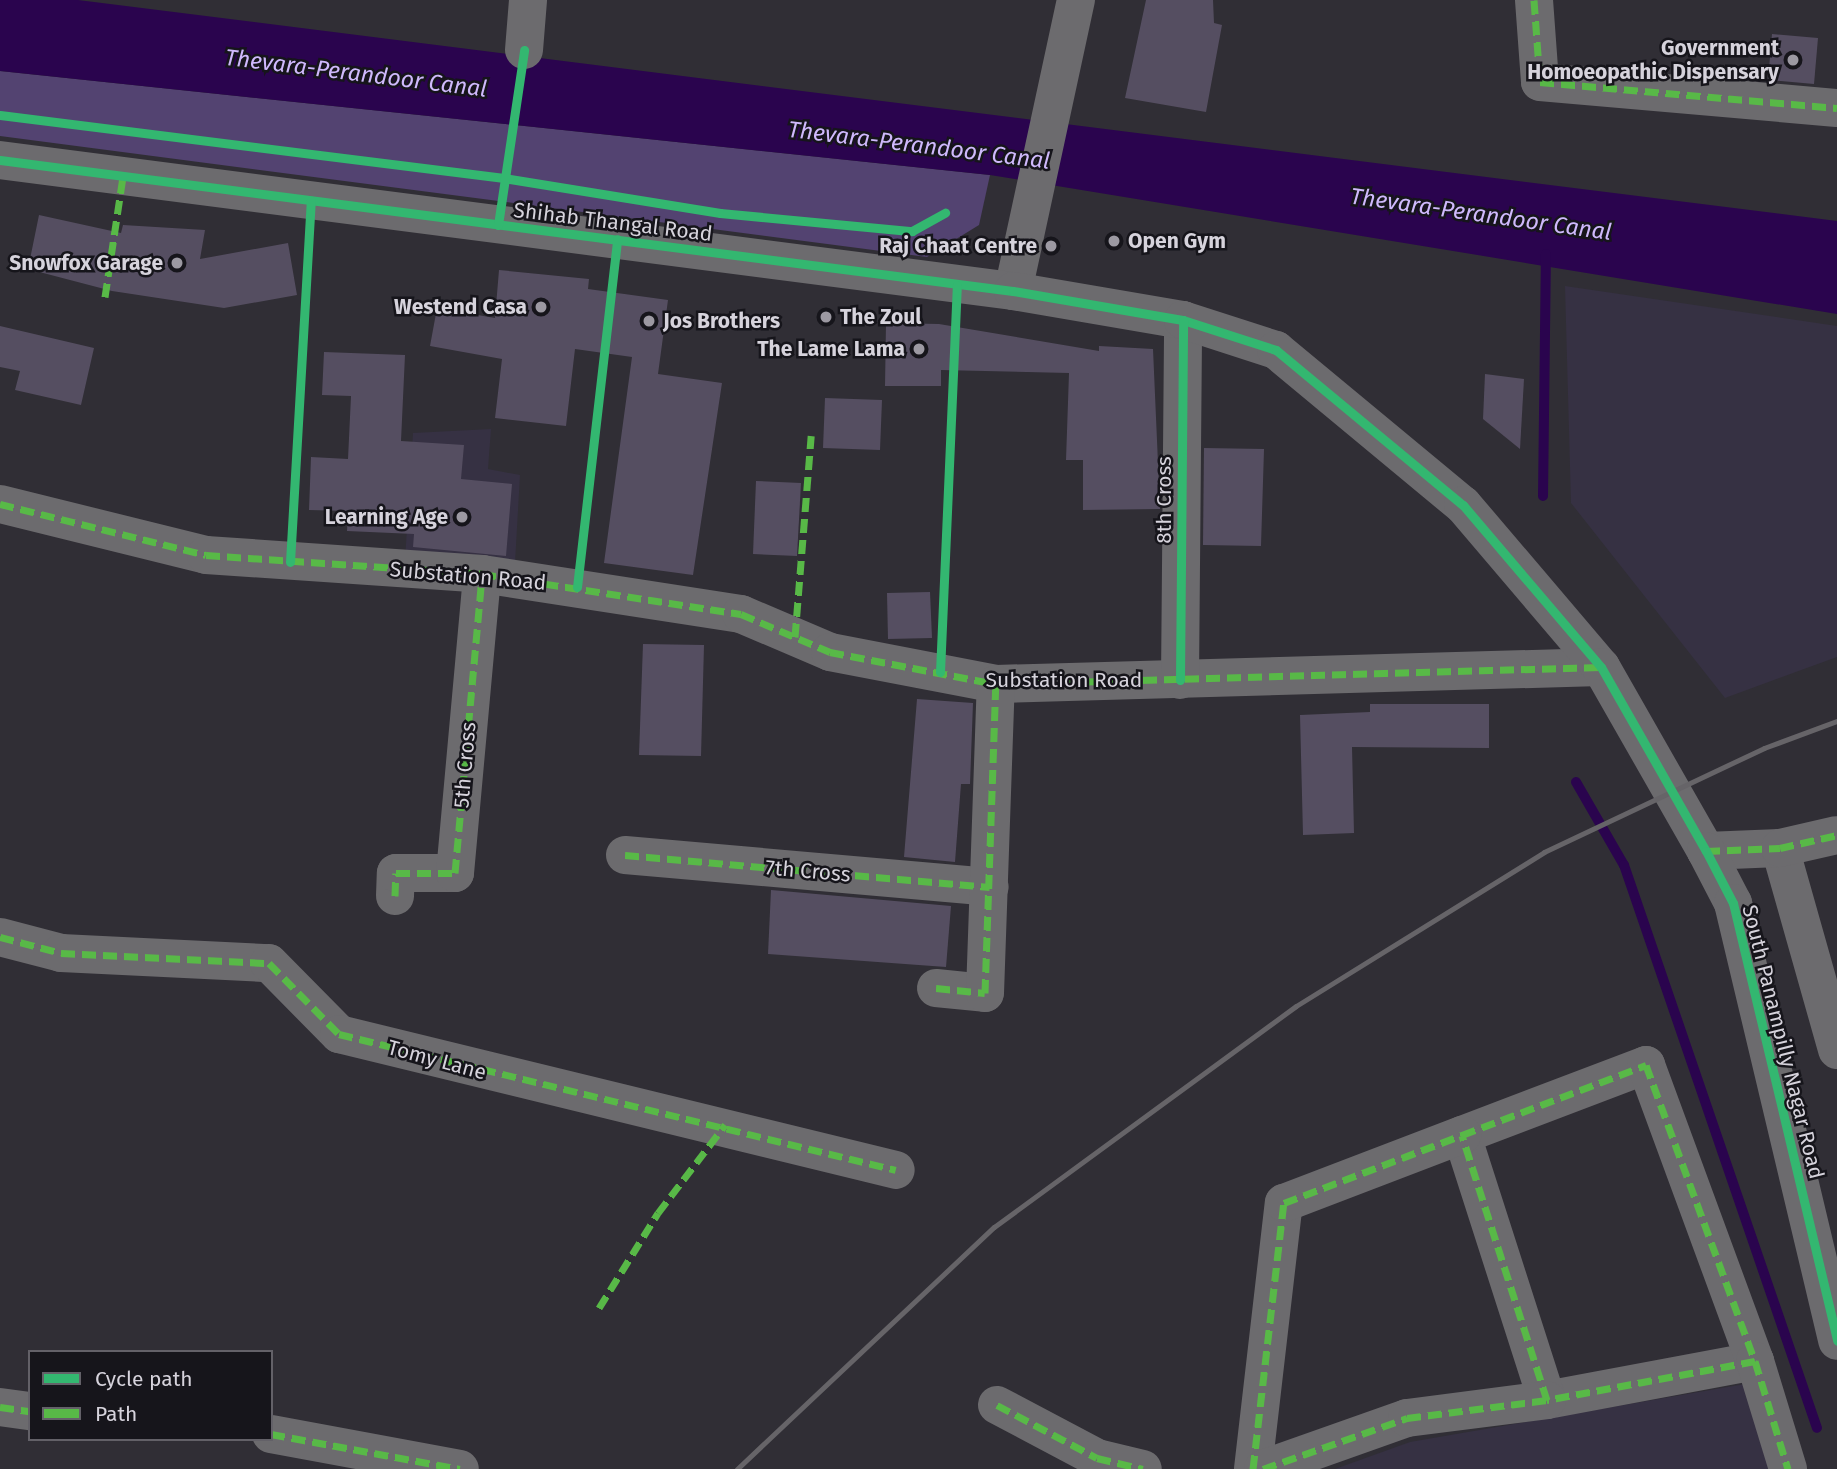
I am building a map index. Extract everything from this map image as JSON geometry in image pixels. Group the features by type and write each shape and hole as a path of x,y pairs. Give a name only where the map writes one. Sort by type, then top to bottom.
{"street":[{"path":"524,50 528,0"},
{"path":"1013,291 1057,102 1076,0"},
{"path":"1534,0 1540,82 1837,108"},
{"name":"Shihab Thangal Road","path":"0,160 1013,291"},
{"name":"South Panampilly Nagar Road","path":"1013,291 1183,320 1276,350 1463,505 1601,667 1706,851 1732,903 1837,1341"},
{"name":"8th Cross","path":"1180,680 1183,320"},
{"name":"Substation Road","path":"0,504 206,555 482,574 741,614 830,652 996,684 1601,667"},
{"name":"5th Cross","path":"395,896 396,873 455,873 482,574"},
{"path":"936,988 985,993 996,684"},
{"path":"1706,851 1780,848 1837,835"},
{"path":"1780,848 1837,1049"},
{"name":"7th Cross","path":"625,855 990,887"},
{"name":"Tomy Lane","path":"0,937 61,953 269,963 339,1034 896,1170"},
{"path":"1253,1469 1283,1203 1646,1065 1755,1361 1788,1469"},
{"path":"1462,1135 1547,1400"},
{"path":"1263,1469 1407,1418 1547,1400 1755,1361"},
{"path":"997,1405 1097,1458 1143,1469"},
{"path":"0,1406 28,1411"},
{"path":"273,1434 460,1469"}],"shaded area":[{"path":"0,71 990,175 979,225 927,257 0,136"},
{"path":"1565,286 1837,326 1837,657 1725,698 1571,503"},
{"name":"Learning Age","path":"491,429 488,469 520,475 515,563 405,560 413,433"},
{"path":"1774,1379 1795,1469 1335,1469 1410,1442"}],"water":[{"name":"Thevara-Perandoor Canal","path":"0,0 78,0 1837,221 1837,314 990,175 0,71"}],"building":[{"path":"1146,0 1213,0 1214,23 1222,25 1206,112 1125,98"},
{"name":"Government Homoeopathic Dispensary","path":"1772,34 1818,38 1814,84 1768,80"},
{"path":"39,215 121,233 123,225 205,230 200,259 288,243 297,295 224,308 112,291 28,269"},
{"path":"499,270 589,279 588,289 668,300 658,374 722,383 693,575 604,563 632,357 575,349 566,426 495,418 502,359 430,346 437,308 495,318"},
{"path":"886,323 939,324 1099,351 1099,346 1153,349 1160,509 1083,510 1083,460 1066,460 1069,373 941,370 941,386 885,386"},
{"path":"0,326 94,348 81,405 15,390 20,371 0,367"},
{"path":"324,352 405,355 401,441 464,445 461,479 512,484 506,556 413,547 414,534 347,531 348,511 309,510 311,457 348,459 351,396 322,395"},
{"path":"1485,374 1524,379 1520,449 1483,419"},
{"path":"825,398 882,400 880,450 823,448"},
{"path":"1204,448 1264,449 1261,546 1203,545"},
{"path":"756,481 801,483 797,556 753,554"},
{"path":"930,592 932,638 888,639 887,593"},
{"path":"643,644 704,645 701,756 639,755"},
{"path":"917,699 973,703 970,784 961,784 955,862 904,857"},
{"path":"1370,704 1489,704 1489,748 1352,747 1354,833 1303,835 1300,715 1370,712"},
{"path":"771,890 951,906 946,967 768,954"}],"waterway":[{"path":"1543,496 1546,254"},
{"path":"1576,782 1624,865 1817,1428"}],"railway":[{"path":"737,1469 994,1227 1296,1006 1544,852 1764,748 1837,721"}],"marked path":[{"path":"1534,0 1540,82 1837,108"},
{"path":"105,297 123,176"},
{"path":"795,637 811,436"},
{"path":"0,504 206,555 482,574 741,614 830,652 996,684 1601,667"},
{"path":"395,896 396,873 455,873 482,574"},
{"path":"936,988 985,993 996,684"},
{"path":"1706,851 1780,848 1837,835"},
{"path":"625,855 990,887"},
{"path":"0,937 61,953 269,963 339,1034 896,1170"},
{"path":"1755,1361 1547,1400 1462,1135 1646,1065 1755,1361 1788,1469"},
{"path":"599,1308 658,1213 725,1125"},
{"path":"1253,1469 1284,1203 1462,1135"},
{"path":"1263,1469 1407,1418 1547,1400"},
{"path":"997,1405 1097,1458 1143,1469"},
{"path":"0,1407 28,1411"},
{"path":"273,1434 460,1469"}],"cycle path":[{"path":"498,225 524,50"},
{"path":"0,115 504,178 720,213 912,231 945,213"},
{"path":"0,160 1013,291 1183,320 1276,350 1463,505 1601,667 1706,851 1733,903 1837,1341"},
{"path":"290,562 311,201"},
{"path":"577,587 617,239"},
{"path":"940,672 957,285"},
{"path":"1180,680 1183,320"}],"place":[{"name":"Government Homoeopathic Dispensary","path":"1793,60"},
{"name":"Open Gym","path":"1114,241"},
{"name":"Raj Chaat Centre","path":"1051,246"},
{"name":"Snowfox Garage","path":"177,263"},
{"name":"Westend Casa","path":"541,307"},
{"name":"The Zoul","path":"826,317"},
{"name":"Jos Brothers","path":"649,321"},
{"name":"The Lame Lama","path":"919,349"},
{"name":"Learning Age","path":"462,517"}]}
